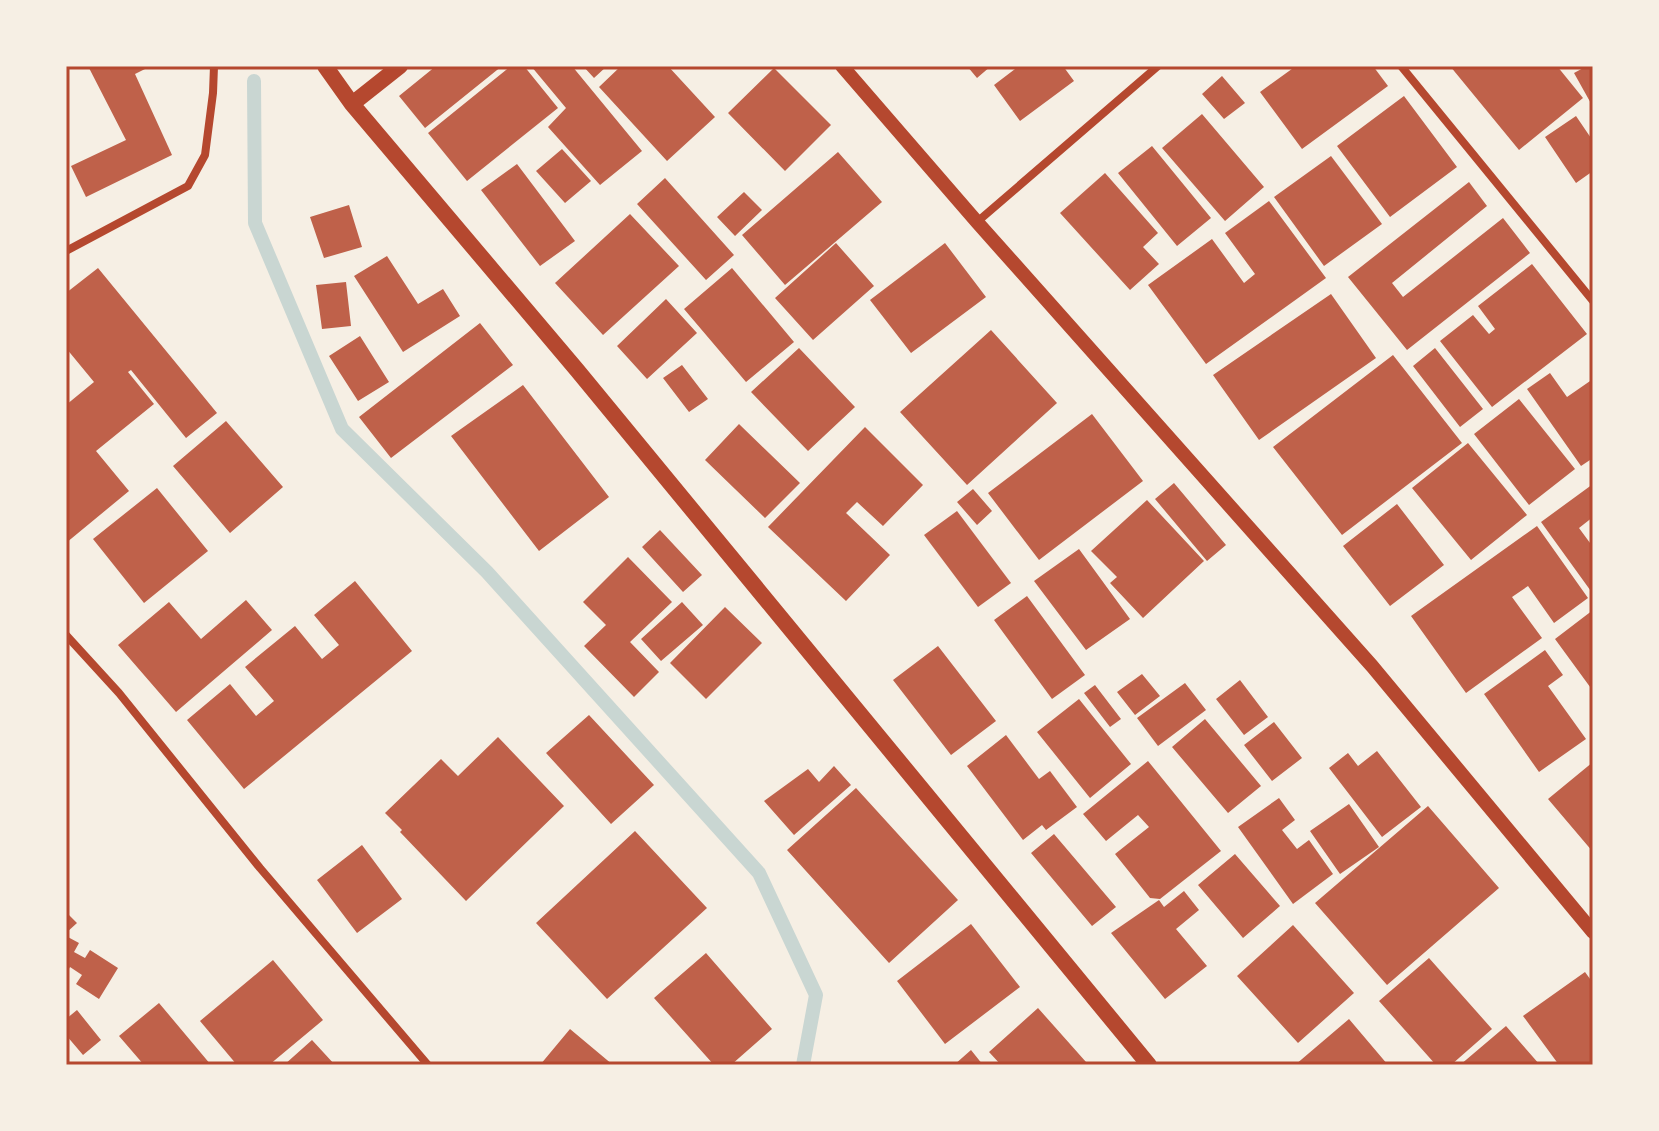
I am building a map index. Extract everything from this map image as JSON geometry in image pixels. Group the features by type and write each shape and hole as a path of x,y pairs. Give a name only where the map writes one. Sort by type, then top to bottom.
{"main road":[{"path":"325,66 352,104 577,370 1149,1065"},
{"path":"352,104 400,66"}],"street":[{"path":"66,251 188,186 205,155 214,66"},
{"path":"842,66 1372,666 1593,932"},
{"path":"977,222 1158,66"},
{"path":"1401,66 1593,301"},
{"path":"66,635 119,693 260,868 428,1065"}],"building":[{"path":"88,66 151,66 135,74 172,155 86,197 71,166 126,140"},
{"path":"436,66 502,66 425,128 399,96"},
{"path":"511,66 524,66 558,108 467,181 428,133"},
{"path":"531,66 572,66 642,151 600,185 548,127 566,108"},
{"path":"583,66 607,66 594,78"},
{"path":"621,66 668,66 715,117 667,161 599,87"},
{"path":"967,66 991,66 977,78"},
{"path":"1019,66 1063,66 1074,81 1020,121 994,85"},
{"path":"1296,66 1373,66 1388,86 1302,149 1260,92"},
{"path":"1450,66 1557,66 1583,98 1519,150"},
{"path":"1593,66 1593,107 1574,73"},
{"path":"774,68 831,125 785,171 728,113"},
{"path":"1222,76 1245,103 1224,119 1202,94"},
{"path":"1404,96 1457,167 1390,217 1337,146"},
{"path":"1202,114 1264,187 1225,221 1162,148"},
{"path":"1576,116 1593,141 1593,171 1576,183 1545,137"},
{"path":"1152,146 1211,218 1177,246 1118,173"},
{"path":"562,149 591,181 565,203 536,171"},
{"path":"838,152 882,202 785,285 742,235"},
{"path":"1331,156 1382,224 1324,266 1274,197"},
{"path":"517,164 575,241 540,266 481,190"},
{"path":"1105,173 1158,233 1143,247 1159,264 1130,290 1060,213"},
{"path":"665,178 734,255 706,280 637,204"},
{"path":"1469,182 1487,206 1392,283 1403,297 1503,218 1530,253 1407,350 1348,277"},
{"path":"744,192 762,210 735,236 717,217"},
{"path":"1269,201 1326,278 1206,364 1148,285 1212,239 1244,283 1255,274 1225,233"},
{"path":"349,205 362,247 324,258 310,217"},
{"path":"630,214 679,266 603,335 555,283"},
{"path":"836,243 874,286 813,340 775,298"},
{"path":"945,243 986,297 911,353 870,300"},
{"path":"387,256 418,304 443,289 460,316 403,352 354,276"},
{"path":"1532,264 1587,334 1492,407 1440,341 1473,315 1489,334 1495,329 1478,306"},
{"path":"98,268 217,413 186,438 131,370 128,372 154,404 96,451 129,491 66,543 66,405 94,382 66,348 66,293"},
{"path":"732,268 794,342 746,382 684,309"},
{"path":"346,282 351,326 322,329 316,285"},
{"path":"1331,294 1376,358 1259,440 1213,375"},
{"path":"666,299 697,333 647,379 617,346"},
{"path":"480,323 513,365 391,458 359,417"},
{"path":"991,330 1057,403 967,485 900,412"},
{"path":"360,336 389,382 358,401 329,356"},
{"path":"799,348 855,407 808,451 751,392"},
{"path":"1435,348 1483,409 1460,427 1413,366"},
{"path":"1393,355 1462,443 1342,535 1273,447"},
{"path":"682,365 708,399 689,412 663,378"},
{"path":"1550,373 1567,397 1593,379 1593,458 1581,466 1527,389"},
{"path":"523,385 609,497 539,551 451,436"},
{"path":"1519,399 1575,469 1529,505 1474,434"},
{"path":"1092,414 1143,481 1039,560 988,493"},
{"path":"226,421 283,487 230,533 173,466"},
{"path":"739,424 800,483 765,518 705,460"},
{"path":"865,427 923,485 883,526 857,502 846,513 890,555 846,601 768,527"},
{"path":"1468,443 1527,515 1471,560 1412,488"},
{"path":"1174,483 1226,545 1207,561 1155,499"},
{"path":"1593,484 1593,517 1579,528 1593,547 1593,594 1541,522"},
{"path":"157,488 208,551 144,603 93,539"},
{"path":"973,489 992,511 977,525 957,502"},
{"path":"1147,500 1204,561 1143,618 1110,583 1117,577 1091,551"},
{"path":"1397,504 1444,565 1390,606 1343,546"},
{"path":"957,511 1011,583 978,607 924,535"},
{"path":"1537,526 1588,598 1554,623 1528,586 1512,597 1542,638 1466,693 1411,616"},
{"path":"660,530 702,575 683,592 642,547"},
{"path":"1079,549 1130,619 1086,650 1034,581"},
{"path":"628,557 672,602 630,642 659,672 634,697 584,646 606,625 583,602"},
{"path":"355,581 412,651 244,789 187,720 230,684 256,716 274,701 245,667 295,626 322,659 339,645 314,615"},
{"path":"1027,596 1085,675 1052,699 994,620"},
{"path":"246,600 272,630 176,712 118,645 169,602 201,639"},
{"path":"682,602 703,625 661,661 641,639"},
{"path":"725,607 762,643 706,699 670,663"},
{"path":"1593,610 1593,691 1555,639"},
{"path":"938,646 996,721 951,755 893,680"},
{"path":"1545,650 1563,675 1548,686 1586,739 1539,772 1484,694"},
{"path":"1142,674 1160,696 1135,715 1117,692"},
{"path":"1240,680 1268,717 1244,735 1216,699"},
{"path":"1185,683 1206,710 1158,746 1137,718"},
{"path":"1095,685 1121,719 1110,727 1084,693"},
{"path":"1079,699 1131,764 1090,798 1037,732"},
{"path":"589,715 654,785 611,824 546,753"},
{"path":"1205,719 1261,786 1228,813 1172,747"},
{"path":"1274,722 1302,758 1272,781 1244,745"},
{"path":"1006,735 1039,779 1050,771 1077,807 1046,830 1042,825 1023,840 967,766"},
{"path":"498,737 564,806 466,901 385,813 441,759 458,776"},
{"path":"1377,751 1421,807 1382,837 1329,768 1348,753 1358,766"},
{"path":"1148,761 1221,851 1160,899 1150,898 1115,854 1149,827 1138,815 1106,841 1083,814"},
{"path":"1593,762 1593,852 1548,799"},
{"path":"834,766 851,785 794,835 764,801 808,769 819,782"},
{"path":"856,788 958,900 889,963 787,850"},
{"path":"1279,798 1295,820 1282,830 1297,849 1309,840 1333,874 1293,904 1238,827"},
{"path":"1349,804 1379,847 1340,874 1310,831"},
{"path":"1428,806 1499,888 1387,985 1315,903"},
{"path":"635,831 707,908 607,999 536,923"},
{"path":"1054,834 1116,907 1092,926 1031,853"},
{"path":"362,845 402,899 357,933 317,880"},
{"path":"1235,854 1280,906 1243,938 1198,885"},
{"path":"1184,891 1199,910 1176,929 1207,966 1165,999 1111,933 1159,900 1164,907"},
{"path":"66,912 77,923 66,933"},
{"path":"971,924 1020,987 945,1044 897,981"},
{"path":"1293,925 1354,993 1298,1043 1237,976"},
{"path":"66,936 79,943 74,952 85,958 90,950 118,968 99,999 76,984 82,975 70,967 66,974"},
{"path":"706,953 772,1029 731,1065 714,1065 654,998"},
{"path":"1429,958 1492,1029 1451,1065 1436,1065 1379,1001"},
{"path":"273,960 323,1020 269,1065 237,1065 200,1021"},
{"path":"1585,972 1593,983 1593,1065 1559,1065 1523,1016"},
{"path":"159,1003 211,1065 144,1065 119,1036"},
{"path":"1038,1008 1086,1062 1082,1065 1001,1065 989,1052"},
{"path":"77,1010 101,1040 83,1055 66,1035 66,1019"},
{"path":"1349,1019 1388,1065 1295,1065"},
{"path":"1506,1026 1540,1065 1460,1065"},
{"path":"570,1029 613,1065 540,1065"},
{"path":"312,1040 335,1065 284,1065"},
{"path":"971,1050 983,1065 954,1065"}],"waterway":[{"path":"254,81 255,223 342,429 487,572 759,873 816,995 803,1065"}]}
